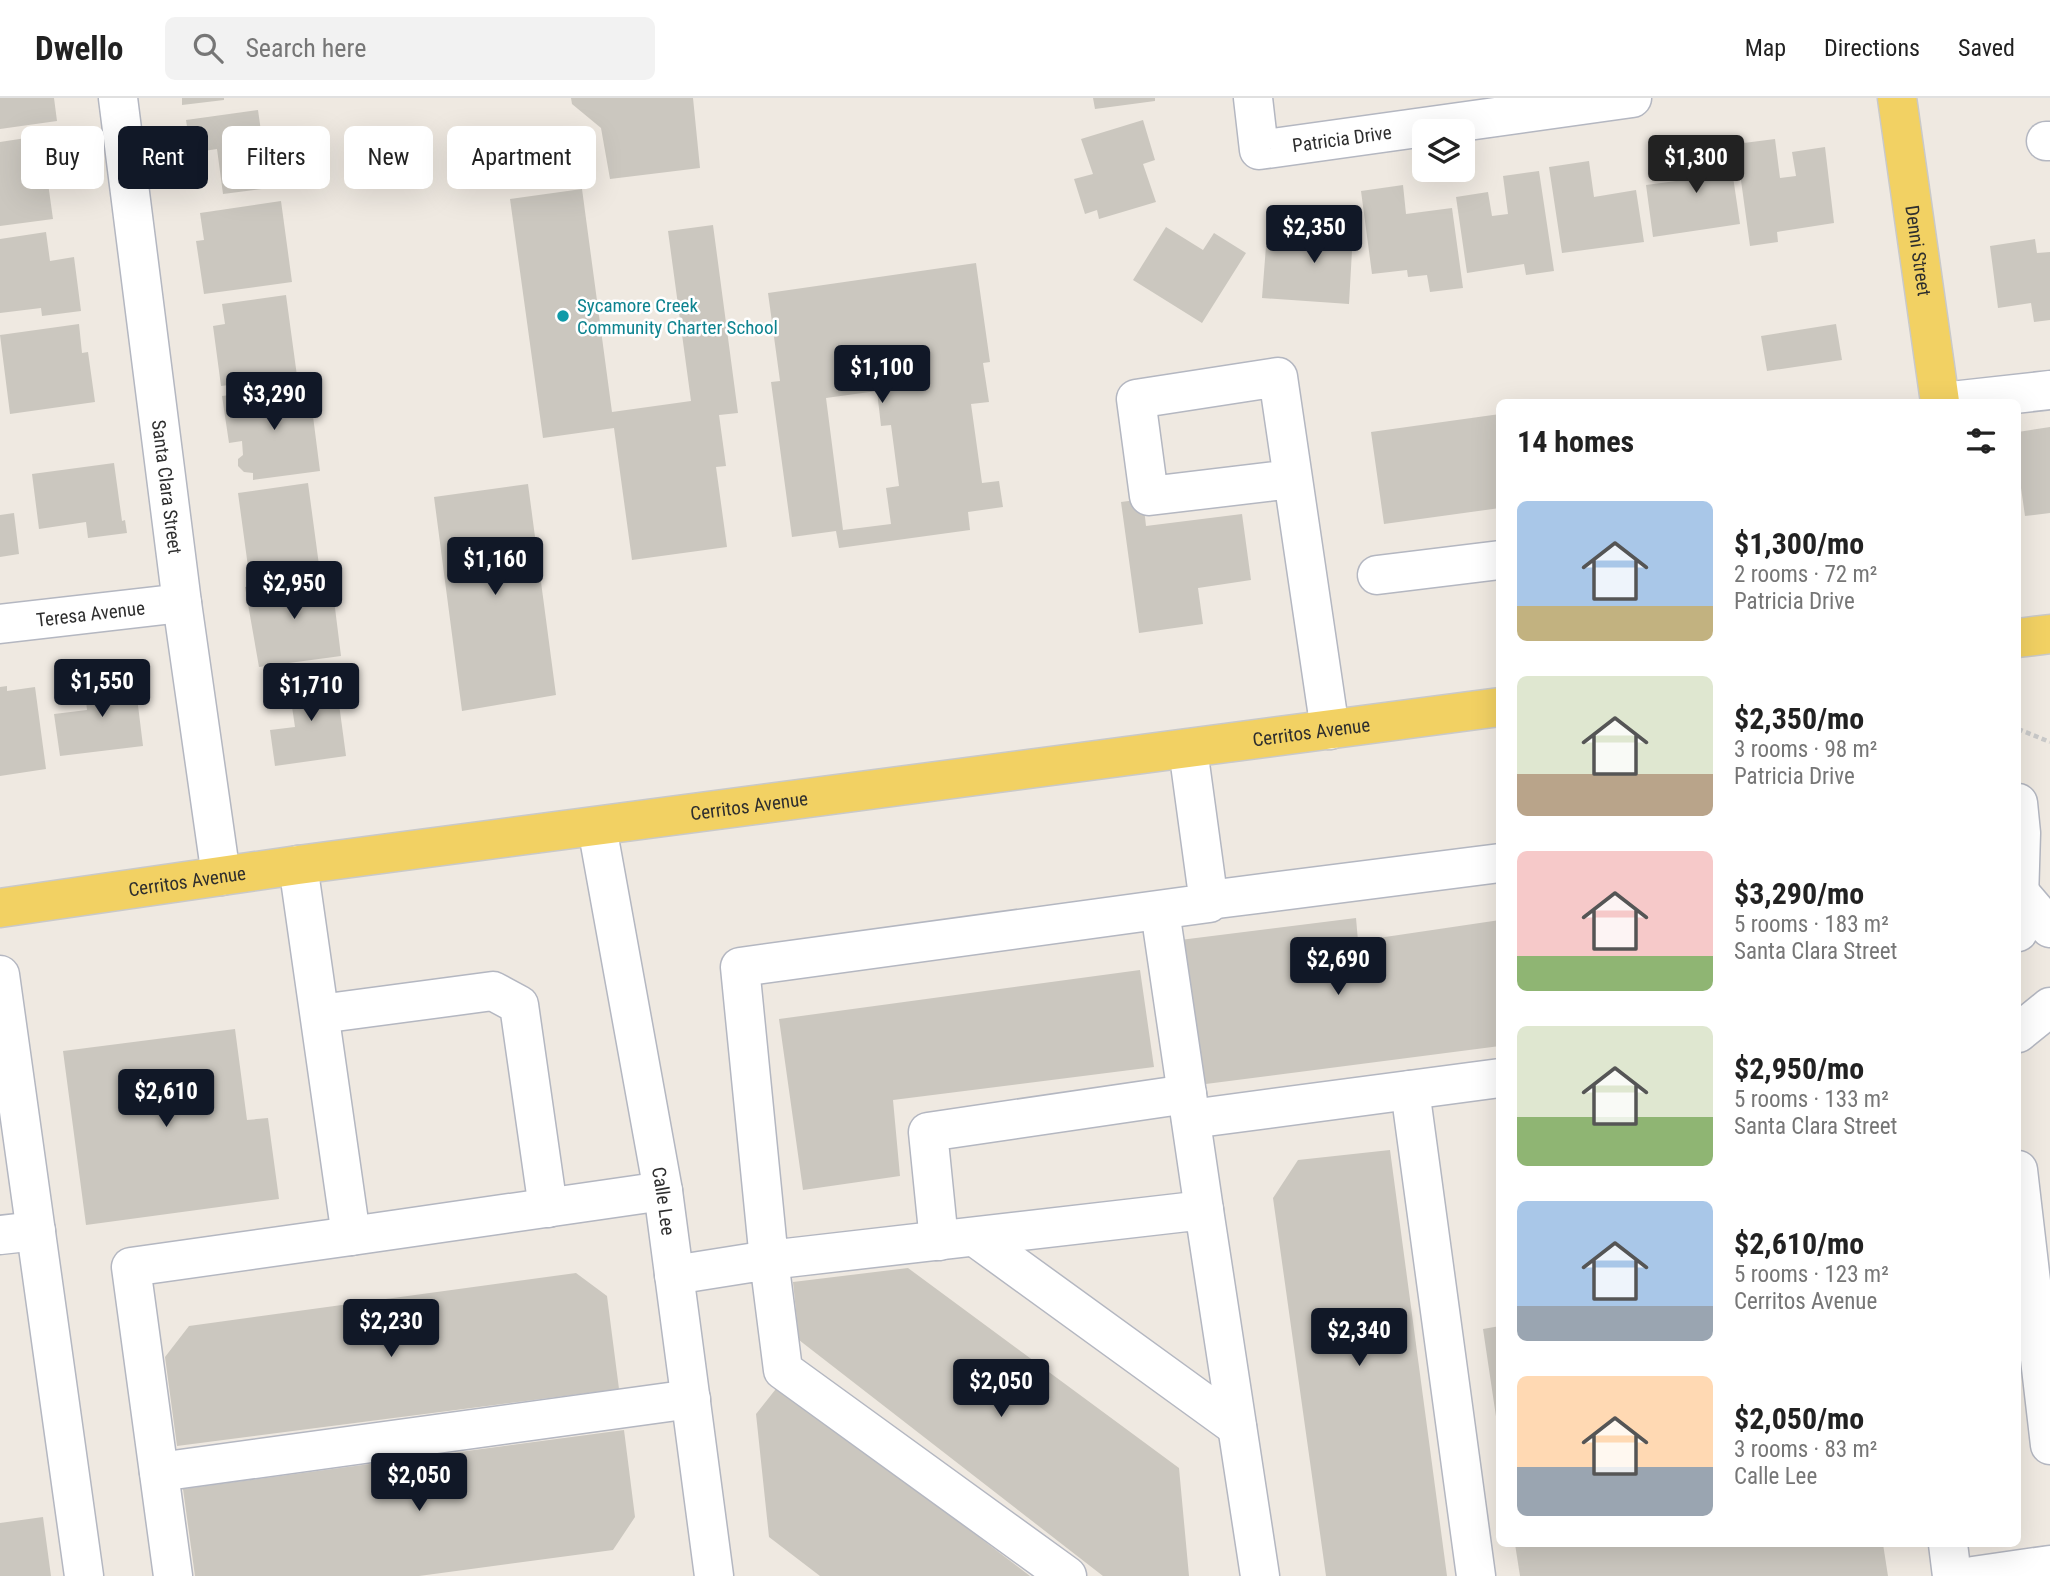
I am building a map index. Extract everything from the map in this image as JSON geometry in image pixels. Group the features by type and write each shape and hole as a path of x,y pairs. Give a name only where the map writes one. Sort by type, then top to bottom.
{"main road":[{"name":"Denni Street","path":"1897,98 1941,399"},
{"path":"2021,638 2050,634"},
{"name":"Cerritos Avenue","path":"0,908 298,865 1496,708"}],"street":[{"name":"Santa Clara Street","path":"118,98 182,603 221,876"},
{"name":"Patricia Drive","path":"1253,98 1259,150 1631,98"},
{"path":"1291,479 1149,496 1136,399 1278,377 1330,730"},
{"path":"1968,399 2050,390"},
{"path":"1377,575 1496,560"},
{"name":"Teresa Avenue","path":"0,624 182,603"},
{"path":"1188,749 1209,900"},
{"name":"Calle Lee","path":"597,827 663,1191 714,1576"},
{"path":"1067,1576 783,1370 769,1260 740,967 1160,911 1209,903 1209,900 1496,864"},
{"path":"298,865 351,1236"},
{"path":"2021,894 2050,928"},
{"path":"1160,911 1260,1576"},
{"path":"0,975 18,1233 84,1576"},
{"path":"320,1014 493,990 519,1005 548,1208"},
{"path":"2021,1031 2050,1007"},
{"path":"1237,1427 957,1239 928,1132 1189,1107 1410,1090 1496,1079"},
{"path":"1410,1090 1476,1576"},
{"path":"173,1576 131,1267 663,1191"},
{"path":"2021,1195 2048,1421"},
{"path":"674,1275 769,1260 1204,1210"},
{"path":"159,1472 691,1399"},
{"path":"1948,1547 1952,1576"},
{"path":"1973,1576 2050,1565"}],"path":[{"path":"2021,730 2050,742"}],"building":[{"path":"0,98 54,98 57,121 0,129"},
{"path":"182,98 224,98 224,100 182,105"},
{"path":"571,98 693,98 700,168 610,179 601,128 572,104"},
{"path":"1093,98 1155,98 1155,101 1095,109"},
{"path":"258,110 260,126 222,126 222,186 217,149 208,150 208,126 187,126 186,120"},
{"path":"1143,120 1155,160 1143,164 1156,202 1099,219 1097,210 1085,214 1074,179 1093,174 1081,139"},
{"path":"21,139 21,189 49,189 53,219 0,226 0,142"},
{"path":"1775,139 1780,178 1796,176 1792,152 1825,147 1834,223 1777,232 1778,242 1750,246 1736,144"},
{"path":"1728,143 1740,224 1653,237 1646,185 1691,179 1686,148"},
{"path":"1589,161 1594,197 1636,190 1644,242 1562,253 1549,167"},
{"path":"1539,171 1554,271 1526,275 1524,264 1467,273 1456,197 1488,192 1492,216 1508,214 1503,176"},
{"path":"1403,185 1406,214 1452,208 1463,288 1430,292 1427,275 1408,277 1407,270 1372,274 1361,191"},
{"path":"222,189 261,189 223,194"},
{"name":"Sycamore Creek Community Charter School","path":"582,189 612,412 691,401 668,231 713,225 738,413 719,415 726,466 716,467 727,547 632,560 614,428 543,438 510,199"},
{"path":"281,201 292,282 204,294 196,241 204,240 200,213"},
{"path":"1314,213 1354,215 1349,304 1262,298 1266,246 1312,249"},
{"path":"1166,227 1203,250 1214,233 1246,253 1202,323 1133,280"},
{"path":"46,232 50,261 74,257 81,311 42,316 41,308 0,313 0,239"},
{"path":"2035,239 2037,253 2050,252 2050,320 2034,322 2031,303 1998,308 1990,246"},
{"path":"976,263 990,362 983,363 989,402 971,404 982,483 999,481 1003,507 968,512 970,530 839,548 836,531 792,537 771,382 780,381 768,293","holes":["877,391 881,426 891,425 899,486 886,488 891,524 843,530 826,398"]},
{"path":"286,295 297,376 221,386 213,326 225,324 222,304"},
{"path":"79,324 82,353 88,352 95,402 10,414 0,335"},
{"path":"1836,324 1842,360 1767,371 1761,336"},
{"path":"309,385 320,471 253,480 253,473 244,472 238,466 238,459 243,455 242,441 229,443 222,396"},
{"path":"1496,415 1496,509 1384,524 1371,432"},
{"path":"2050,427 2050,513 2025,516 2021,488 2021,432"},
{"path":"114,463 122,521 125,520 127,533 88,538 86,522 39,529 32,474"},
{"path":"308,483 319,565 249,574 238,493"},
{"path":"528,484 556,695 462,711 434,497"},
{"path":"1143,499 1146,526 1242,514 1251,580 1198,588 1203,624 1139,633 1121,502"},
{"path":"14,513 19,554 0,557 0,515"},
{"path":"331,576 341,656 259,667 245,587"},
{"path":"134,673 143,746 60,756 54,714 87,710 84,683"},
{"path":"335,674 346,756 275,766 270,730 295,727 288,680"},
{"path":"7,686 7,691 35,687 46,769 0,776 0,687"},
{"path":"1356,918 1358,941 1496,921 1496,1047 1198,1085 1180,940"},
{"path":"1140,970 1154,1067 893,1100 900,1176 803,1190 779,1019"},
{"path":"235,1029 247,1120 268,1118 279,1199 86,1225 63,1051"},
{"path":"1390,1150 1447,1576 1326,1576 1273,1198 1298,1160"},
{"path":"908,1268 1179,1468 1189,1576 1103,1576 799,1340 793,1282"},
{"path":"576,1273 607,1296 619,1389 177,1446 165,1357 189,1326"},
{"path":"1496,1327 1496,1417 1483,1329"},
{"path":"779,1385 1030,1576 820,1576 769,1537 756,1414"},
{"path":"624,1430 635,1517 613,1550 419,1576 195,1576 183,1489"},
{"path":"43,1517 51,1576 0,1576 0,1523"},
{"path":"1515,1547 1883,1547 1888,1576 1520,1576"}],"place":[{"name":"Sycamore Creek Community Charter School","path":"563,316"}]}
